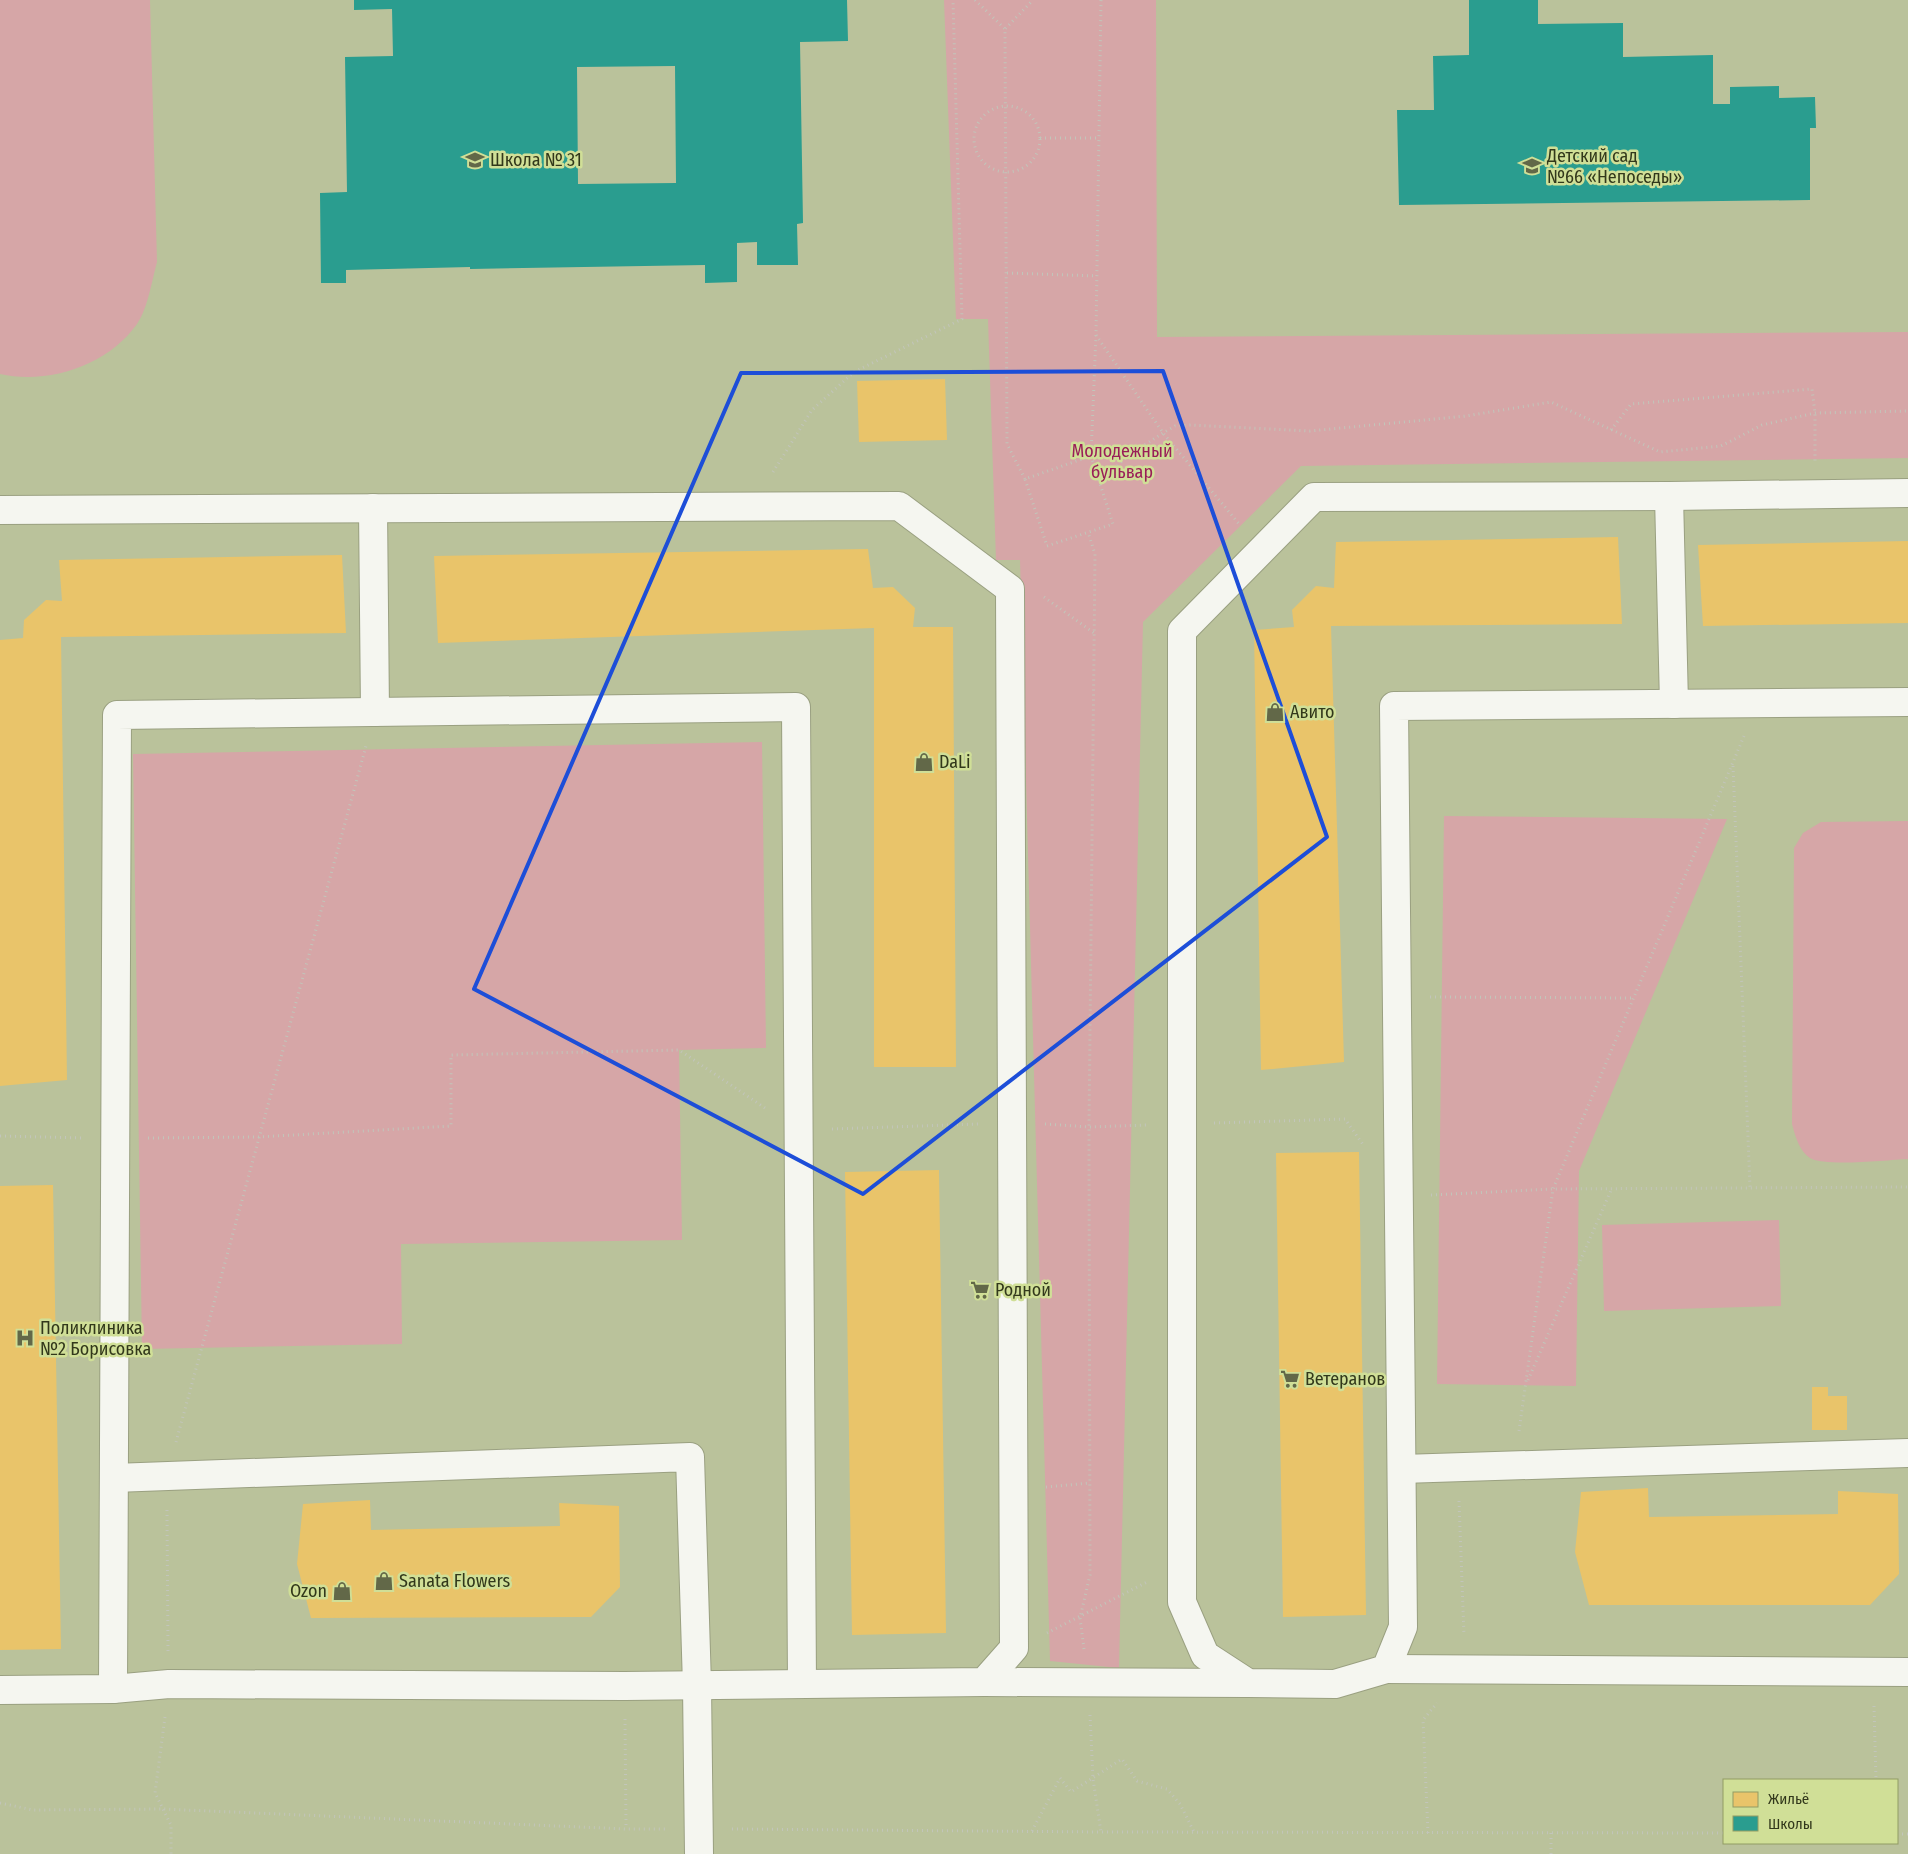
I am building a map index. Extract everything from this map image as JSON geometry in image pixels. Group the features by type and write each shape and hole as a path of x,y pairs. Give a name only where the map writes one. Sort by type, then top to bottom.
{"lane":[{"path":"1248,1683 1205,1655 1182,1602 1182,631 1314,497 1908,493"},
{"path":"1669,496 1674,704"},
{"path":"0,510 899,506 1010,589 1014,1648 984,1682"},
{"path":"373,508 375,712"},
{"path":"1386,1669 1403,1627 1394,706 1908,702"},
{"path":"113,1689 117,715 796,707 802,1684"},
{"path":"1402,1469 1908,1453"},
{"path":"114,1478 690,1457 697,1685 699,1842"},
{"path":"0,1690 113,1689 169,1684 625,1686 984,1682 1335,1684 1386,1669 1908,1672"}],"path":[{"path":"751,506 812,410 854,372 962,319 953,0"},
{"path":"975,0 1006,30"},
{"path":"1033,0 1006,30 1004,106 1007,172 1007,444 1025,479 1047,546 1113,524 1091,456 1096,335 1101,0"},
{"path":"1004,106 1018,108 1029,114 1037,125 1040,138 1038,151 1030,162 1020,169 1007,172 996,171 986,165 978,156 974,146 974,132 980,119 991,110 1004,106"},
{"path":"1040,138 1099,138"},
{"path":"1007,273 1097,276"},
{"path":"1096,335 1163,433 1261,551"},
{"path":"1611,430 1631,404 1812,389 1815,494"},
{"path":"1100,484 1126,457 1175,426 1191,425 1310,431 1466,416 1551,402 1660,452 1720,446 1762,425 1814,413 1908,411"},
{"path":"1025,479 1091,456"},
{"path":"1088,532 1095,554 1089,1127 1090,1576 1080,1618 1088,1683 1092,1779 1100,1832"},
{"path":"1515,1465 1553,1189 1758,704"},
{"path":"171,1854 171,1825 156,1792 169,1684 167,1476 375,712"},
{"path":"1733,764 1750,1187"},
{"path":"1397,997 1634,998"},
{"path":"0,1136 115,1138 258,1137 451,1126 451,1055 679,1050 799,1131 1012,1122 1089,1127 1345,1119 1367,1150"},
{"path":"1399,1197 1553,1189 1908,1186"},
{"path":"1526,1385 1612,1188"},
{"path":"1014,1505 1045,1487 1090,1483"},
{"path":"1428,1833 1423,1720 1465,1669 1459,1495"},
{"path":"1014,1648 1080,1618 1182,1564"},
{"path":"1873,1672 1876,1779"},
{"path":"625,1686 626,1829"},
{"path":"1032,1831 1060,1778 1071,1792 1122,1759 1137,1781 1167,1789 1180,1804 1194,1832"},
{"path":"0,1803 33,1810 163,1810 626,1829 699,1842 1032,1831 1723,1833"},
{"path":"1551,1833 1551,1854"}],"highlighted area":[{"path":"1163,371 1327,837 863,1194 474,989 741,373"}],"green space":[{"path":"0,0 150,0 157,262 147,302 137,324 110,351 94,361 76,368 38,377 0,374"},
{"name":"Молодежный бульвар","path":"944,0 1156,0 1157,337 1908,332 1908,458 1301,466 1143,622 1119,1668 1050,1661 1020,560 996,560 988,319 956,319"},
{"path":"762,742 766,1048 679,1050 682,1240 401,1244 402,1344 142,1349 133,754"},
{"path":"1444,816 1727,819 1579,1171 1576,1386 1437,1384"},
{"path":"1908,821 1908,1159 1843,1163 1818,1161 1810,1158 1803,1151 1792,1124 1794,848 1803,833 1821,822"},
{"path":"1779,1220 1781,1306 1604,1311 1602,1225"}],"building: Жильё":[{"path":"945,379 947,440 859,442 857,381"},
{"path":"1618,537 1622,624 1331,626 1344,1062 1261,1070 1254,630 1294,627 1292,610 1316,586 1334,588 1336,542"},
{"path":"1908,541 1908,623 1703,626 1698,545"},
{"path":"868,549 873,588 893,587 915,608 913,627 953,627 956,1067 874,1067 874,628 438,643 434,556"},
{"path":"342,555 346,633 61,637 67,1080 0,1086 0,640 23,638 24,620 46,600 62,601 59,560"},
{"path":"1359,1152 1366,1615 1283,1617 1276,1153"},
{"path":"939,1170 946,1633 852,1635 845,1172"},
{"path":"53,1185 61,1649 0,1650 0,1186"},
{"path":"1812,1387 1828,1387 1828,1396 1847,1396 1847,1430 1812,1430"},
{"path":"1648,1488 1649,1517 1838,1514 1838,1491 1898,1494 1899,1574 1870,1605 1589,1605 1575,1552 1581,1492"},
{"path":"370,1500 371,1530 560,1526 559,1503 619,1506 620,1587 591,1617 311,1618 297,1564 303,1504"}],"building: Школы":[{"path":"354,0 847,0 848,41 800,42 803,223 797,224 798,265 757,265 757,242 737,243 737,282 705,283 705,265 346,270 346,283 321,283 320,193 347,192 345,57 393,56 392,9 354,10","holes":["675,66 676,183 578,184 577,67"]},
{"path":"1469,0 1538,0 1538,24 1623,23 1623,57 1713,55 1713,104 1730,104 1730,87 1779,86 1779,98 1815,97 1816,128 1810,128 1810,200 1399,205 1397,110 1434,110 1433,56 1469,55"}],"place":[{"name":"Школа № 31","path":"475,160"},
{"name":"Детский сад №66 «Непоседы»","path":"1532,166"},
{"name":"Авито","path":"1275,712"},
{"name":"DaLi","path":"924,762"},
{"name":"Родной","path":"980,1290"},
{"name":"Поликлиника №2 Борисовка","path":"25,1338"},
{"name":"Ветеранов","path":"1290,1379"},
{"name":"Sanata Flowers","path":"384,1581"},
{"name":"Ozon","path":"342,1591"}]}
